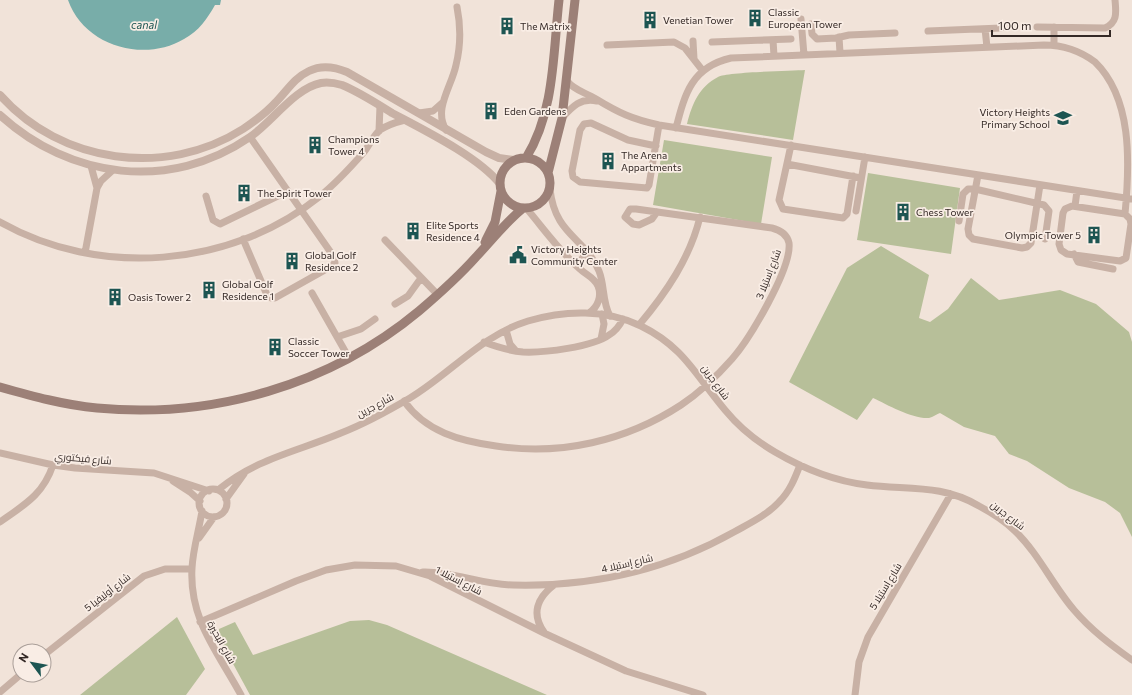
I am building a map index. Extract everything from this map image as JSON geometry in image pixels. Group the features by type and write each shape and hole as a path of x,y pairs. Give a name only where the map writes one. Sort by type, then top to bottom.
{"main road":[{"path":"526,158 541,129 547,106 559,0"},
{"path":"0,386 32,396 90,407 130,410 163,410 223,403 257,395 303,380 349,358 397,328 438,295 476,257 505,224 525,209 539,204 548,195 550,189 548,173 562,118 576,0"},
{"path":"476,257 495,222 504,170 514,160 526,158 540,162 548,173"},
{"path":"500,187 509,203 525,209"}],"street":[{"path":"1037,28 1100,28 1108,26 1116,17 1115,0"},
{"path":"446,130 441,116 443,102 453,78 459,51 460,21 457,7"},
{"path":"801,20 804,55"},
{"path":"811,24 812,34 815,38 895,33"},
{"path":"928,31 1001,28"},
{"path":"1054,28 1054,45"},
{"path":"985,29 987,47"},
{"path":"839,37 840,53"},
{"path":"773,40 774,56"},
{"path":"712,42 791,40"},
{"path":"692,41 694,60"},
{"path":"607,45 674,42 684,48 703,71"},
{"path":"676,128 687,91 703,71 714,64 731,58 1054,45 1078,51 1090,58 1113,79 1121,92 1131,122 1129,199 1125,214"},
{"path":"0,95 35,126 69,144 104,155 140,159 182,154 211,146 227,138 268,110 296,79 310,70 330,67 347,72 446,130 493,155 514,160"},
{"path":"567,81 578,91 623,115 659,125 1129,199"},
{"path":"0,115 30,139 49,150 91,166 145,173 178,169 211,158 250,137 301,92 321,83 341,85 480,164 500,187"},
{"path":"562,118 576,103 589,100 601,103"},
{"path":"419,113 433,111 443,102"},
{"path":"380,106 380,131"},
{"path":"0,222 32,237 84,253 109,258 158,258 201,251 243,239 279,223 301,210 335,183 380,131 405,120"},
{"path":"656,146 628,140 591,123 584,124 580,130 572,171 573,177 580,182 645,188 649,185 656,146 659,125"},
{"path":"243,239 267,294 271,298 275,298 335,263 334,257 250,137"},
{"path":"791,145 779,200 780,206 786,210 844,218 847,214 853,176"},
{"path":"856,211 865,158"},
{"path":"787,164 862,178"},
{"path":"91,166 97,188"},
{"path":"84,253 97,188 101,181 113,170"},
{"path":"978,175 968,232 973,239 1022,248 1028,247 1031,243 1040,185"},
{"path":"550,189 551,203 556,216 565,229 586,252 599,271 604,286 606,307 610,316"},
{"path":"958,221 963,194 968,189 976,189 1037,202 1046,207 1049,211 1045,239"},
{"path":"206,196 212,220 220,224 288,191"},
{"path":"1075,206 1077,191"},
{"path":"1075,206 1125,214 1130,219 1131,224 1127,255 1124,260 1064,252 1060,244 1064,211 1067,207 1075,206"},
{"path":"525,209 555,244 574,264 591,277 598,286 599,298 597,305 589,313"},
{"name":"شارع إستيلا 3","path":"657,212 777,229 785,235 789,244 778,280 759,320 733,358 706,384"},
{"path":"639,325 662,296 683,262 700,217"},
{"path":"385,240 438,295"},
{"path":"574,264 582,259 586,252"},
{"path":"1074,254 1078,262 1113,269"},
{"path":"395,304 408,296 421,278"},
{"path":"312,293 349,358"},
{"name":"شارع جرين","path":"218,490 248,469 269,458 343,433 404,401 434,381 484,342 506,330 529,321 551,316 589,313 602,314 639,325 665,340 679,352 706,384 725,411 747,432 766,447 800,465 830,478 847,482 870,486 918,487 951,494 978,505 1016,532 1073,610 1094,631 1132,660"},
{"path":"601,339 604,324 602,314"},
{"path":"337,337 361,329 375,319"},
{"path":"484,342 516,351 547,351 589,343 601,339 614,331 623,319"},
{"path":"506,330 508,339 516,351"},
{"path":"404,401 421,421 433,429 452,436 506,448 560,448 607,439 650,422 680,405 706,384"},
{"name":"شارع فيكتوري","path":"0,453 53,465 75,468 147,472 209,490"},
{"path":"0,522 36,496 45,484 53,465"},
{"name":"شارع إستيلا 4","path":"421,572 442,573 498,584 554,585 589,582 647,570 669,563 709,546 772,509 787,493 800,465"},
{"name":"شارع جرين","path":"226,499 248,469"},
{"name":"شارع فيكتوري","path":"164,476 190,492 200,501"},
{"path":"209,490 218,490 226,499 227,504 223,513 210,517 202,511 200,501 202,496 209,490"},
{"name":"شارع إستيلا 5","path":"855,695 860,662 868,637 951,494"},
{"name":"شارع البحيرة","path":"202,511 194,548 192,569 194,605 200,622 241,695"},
{"name":"شارع البحيرة","path":"194,548 214,517"},
{"name":"شارع إستيلا 1","path":"200,622 296,581 340,567 384,564 421,572 546,634 626,671 703,695"},
{"name":"شارع أوليفيا 5","path":"52,650 144,576 165,569 192,569"},
{"path":"546,634 537,620 537,606 543,594 554,585"},
{"path":"0,692 12,682"}],"green space":[{"path":"805,70 793,140 687,124 697,97 711,81 718,77 723,75 745,73"},
{"path":"664,140 772,157 761,224 653,205"},
{"path":"868,173 960,188 951,254 857,240"},
{"path":"881,246 929,275 919,318 930,322 948,309 971,278 999,300 1060,290 1096,304 1129,332 1132,342 1132,537 1120,513 1105,502 1069,488 1027,461 1009,454 995,436 964,427 940,413 929,418 922,418 900,411 873,398 857,420 789,382 847,268"},
{"path":"177,617 205,669 186,695 80,695"},
{"path":"369,620 387,625 547,695 250,695 219,638 219,629 235,622 253,655 350,621"}],"water":[{"name":"canal","path":"68,0 221,0 220,5 215,5 202,24 189,36 168,46 151,50 117,46 101,39 87,29 76,16"}],"place":[{"name":"Classic European Tower","path":"755,18"},
{"name":"Venetian Tower","path":"650,20"},
{"name":"The Matrix","path":"507,26"},
{"name":"Eden Gardens","path":"491,111"},
{"name":"Victory Heights Primary School","path":"1063,118"},
{"name":"Champions Tower 4","path":"315,145"},
{"name":"The Arena Appartments","path":"608,161"},
{"name":"The Spirit Tower","path":"244,193"},
{"name":"Chess Tower","path":"903,212"},
{"name":"Elite Sports Residence 4","path":"413,231"},
{"name":"Olympic Tower 5","path":"1094,235"},
{"name":"Victory Heights Community Center","path":"518,255"},
{"name":"Global Golf Residence 2","path":"292,261"},
{"name":"Global Golf Residence 1","path":"209,290"},
{"name":"Oasis Tower 2","path":"115,297"},
{"name":"Classic Soccer Tower","path":"275,347"}]}
